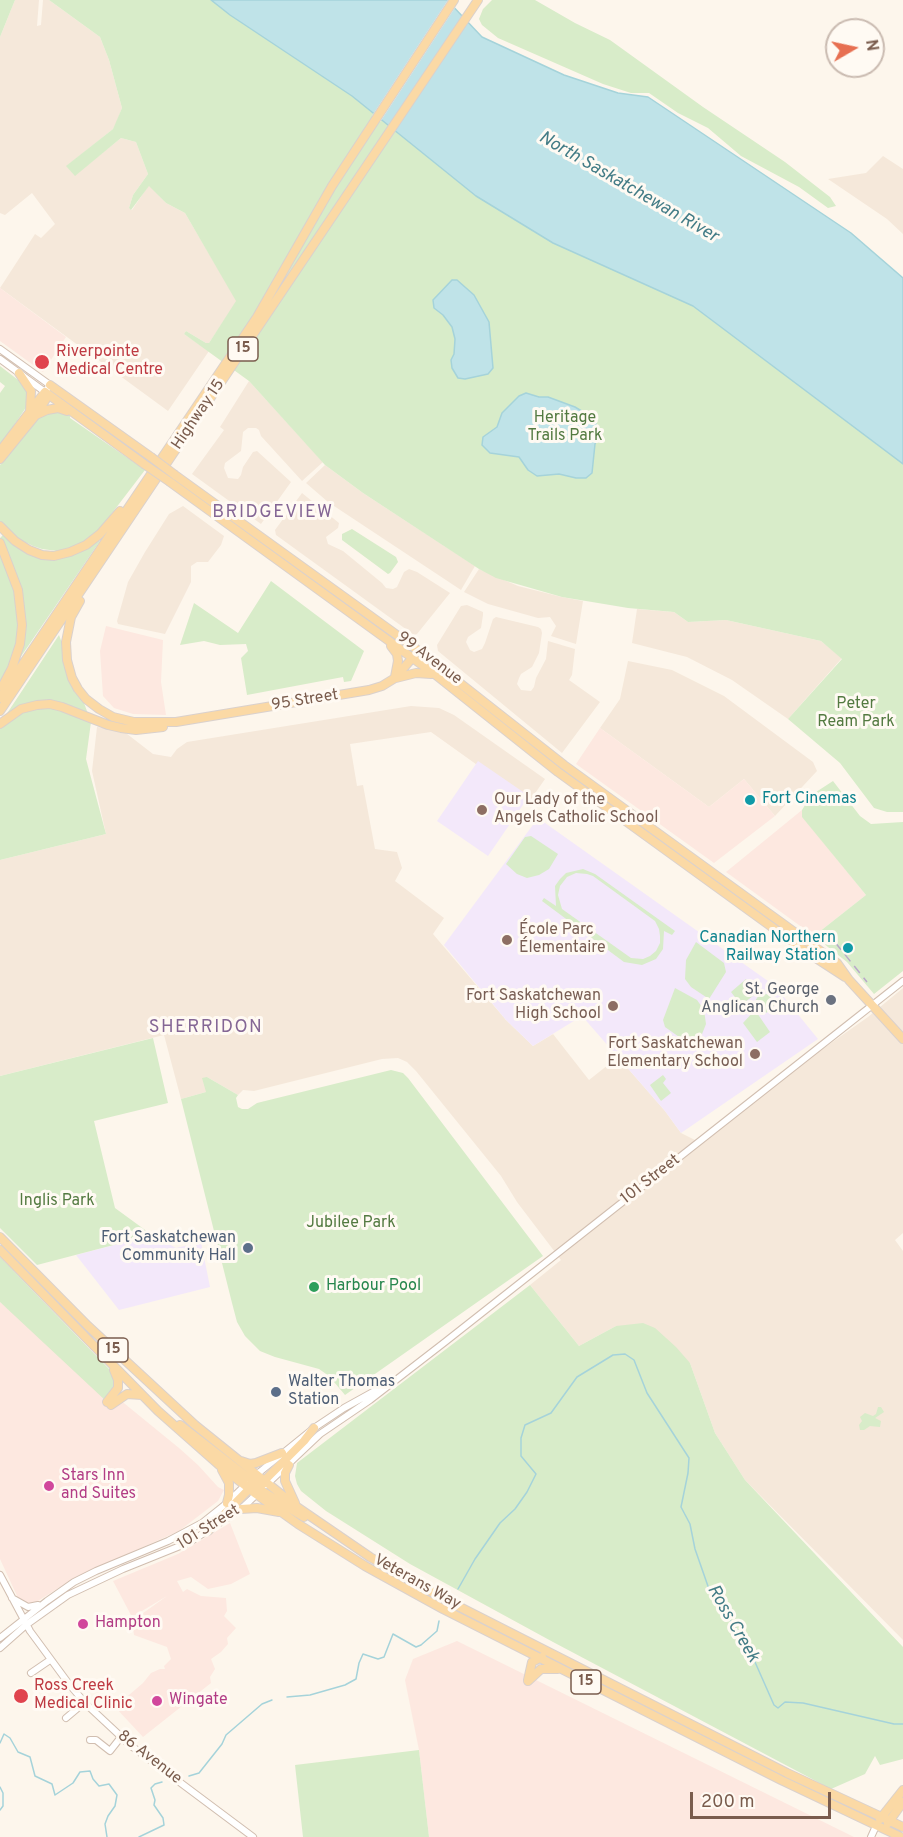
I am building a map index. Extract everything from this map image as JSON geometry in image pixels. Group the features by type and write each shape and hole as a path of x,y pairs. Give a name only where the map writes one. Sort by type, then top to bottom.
{"main road":[{"name":"Highway 15","path":"0,698 257,317 321,204 454,0"},
{"name":"Highway 15","path":"0,711 478,0"},
{"path":"19,373 31,392 32,414"},
{"path":"0,459 49,390"},
{"name":"99 Avenue","path":"49,390 75,414 436,675 558,772 805,951 849,980"},
{"name":"99 Avenue","path":"49,390 151,457 419,651 564,765 837,963 849,980 903,1039"},
{"path":"0,451 32,414 58,408 75,414"},
{"path":"0,526 15,542 29,550 42,555 54,556 70,552 94,540 138,493"},
{"path":"115,541 70,617 66,642 67,660 72,678 86,699 113,717 145,724 176,722"},
{"path":"0,543 18,590 22,625 18,650 0,692"},
{"path":"385,638 397,654 395,678 416,672 436,675"},
{"name":"95 Street","path":"176,722 367,691 395,678 419,651"},
{"path":"0,724 21,709 50,704 108,725 136,730 169,726 176,722"},
{"name":"Veterans Way","path":"0,1237 148,1383 232,1456 280,1512 364,1566 433,1604 876,1826 883,1833 901,1837"},
{"name":"Veterans Way","path":"0,1250 158,1411 218,1464 297,1507 407,1579 787,1773 903,1827"},
{"path":"102,1355 116,1373 118,1380 118,1388 109,1403 127,1394 142,1395"},
{"path":"158,1411 165,1413 256,1485 322,1529 342,1538"},
{"path":"208,1531 304,1441 314,1428"},
{"path":"232,1456 250,1464 282,1453"},
{"path":"218,1464 229,1483 230,1495 227,1503"},
{"path":"289,1465 285,1473 285,1481 297,1507"},
{"path":"241,1509 257,1508 280,1512"},
{"path":"552,1653 532,1662 528,1681 538,1671 545,1668 565,1671"},
{"path":"876,1826 881,1816 903,1790"},
{"path":"883,1833 903,1802"}],"street":[{"name":"99 Avenue","path":"0,348 49,390"},
{"name":"99 Avenue","path":"0,359 49,390"},
{"name":"101 Street","path":"0,1648 47,1601 74,1582 191,1530 227,1503 289,1465 320,1434 370,1400 558,1254 903,981"},
{"name":"101 Street","path":"0,1638 87,1585 182,1546 208,1531 241,1509 256,1485 282,1453 344,1408 398,1378"},
{"name":"86 Avenue","path":"0,1575 25,1622 50,1660 85,1702 121,1737 253,1837"},
{"path":"11,1597 28,1607 47,1601"},
{"path":"31,1673 50,1660"},
{"path":"66,1718 85,1702"},
{"path":"90,1740 96,1740 110,1751 121,1737"},
{"path":"871,1837 876,1826"}],"shaded area":[{"path":"15,0 39,0 37,26 41,25 43,0 49,0 100,37 109,60 122,108 116,124 113,129 67,166 75,175 121,138 136,142 148,174 133,195 129,208 132,210 149,185 166,203 185,213 237,301 209,343 186,331 184,334 209,351 168,411 0,288 35,234 41,238 55,224 32,193 5,215 0,213 0,37"},
{"path":"883,156 903,169 903,234 887,219 828,179 866,173"},
{"path":"0,288 66,337 43,372 0,341"},
{"path":"249,381 323,462 302,481 261,436 259,430 248,428 243,432 241,451 225,463 224,468 228,478 238,479 253,452 257,451 291,482 261,524 192,474 224,430 220,427"},
{"path":"325,465 363,493 475,566 461,590 328,502 306,483"},
{"path":"302,493 339,523 338,528 326,537 328,544 343,551 386,588 397,587 404,572 409,569 450,593 417,634 414,635 276,535 275,530"},
{"path":"183,506 224,536 221,545 208,562 197,562 191,566 191,582 165,634 118,624 128,582 169,514"},
{"path":"479,569 518,586 583,601 576,644 551,636 556,626 550,617 538,618 488,604 464,592"},
{"path":"467,605 483,612 481,628 468,637 466,642 470,650 474,652 482,649 493,619 496,617 541,629 539,653 532,667 521,674 517,684 521,690 531,691 534,687 546,659 548,641 575,649 572,675 569,680 600,702 562,753 438,651 437,645 461,606"},
{"path":"637,609 674,612 688,622 726,620 821,641 842,658 788,719 732,680 687,657 632,643"},
{"path":"106,626 163,640 161,682 166,715 133,714 114,708 103,696 100,651"},
{"path":"628,661 672,670 724,696 813,762 817,771 775,816 744,779 709,807 600,728 620,699"},
{"path":"411,706 439,708 454,715 545,779 529,802 431,732 350,744 357,786 363,785 375,849 397,852 402,868 395,881 444,918 433,934 506,1020 533,1046 553,1034 589,1080 618,1057 681,1133 697,1141 868,1017 903,988 903,1233 895,1240 903,1251 903,1640 745,1480 715,1433 690,1363 616,1326 579,1346 530,1285 561,1260 517,1202 501,1176 407,1062 398,1058 382,1059 254,1091 243,1090 238,1095 207,1077 206,1092 181,1099 164,1035 0,1076 0,860 106,834 92,771 97,727 122,730 153,754 171,757 187,742"},
{"path":"600,728 709,807 744,779 775,816 714,863 576,764"},
{"name":"Our Lady of the Angels Catholic School","path":"478,761 529,796 488,856 437,821"},
{"path":"802,810 803,817 866,895 814,936 726,872"},
{"path":"538,818 775,986 818,1039 681,1133 665,1111 582,1016 533,1046 506,1020 444,945"},
{"path":"152,1235 176,1248 201,1242 210,1287 119,1310 76,1255"},
{"path":"0,1302 179,1448 218,1487 224,1490 218,1501 179,1531 65,1584 33,1604 24,1603 18,1598 0,1559"},
{"path":"230,1523 250,1574 231,1584 208,1589 191,1577 177,1581 183,1592 187,1589 201,1596 226,1598 227,1611 224,1616 236,1628 227,1638 228,1644 211,1659 215,1669 210,1677 211,1683 143,1737 115,1707 151,1673 165,1669 164,1666 171,1659 167,1647 134,1635 132,1621 167,1596 132,1617 113,1581 178,1554"},
{"path":"457,1641 854,1837 429,1837 419,1750 405,1680 413,1659"}],"green space":[{"path":"0,0 15,0 0,37"},
{"name":"Heritage Trails Park","path":"49,0 211,0 352,96 476,196 553,243 693,306 903,464 903,812 887,812 874,808 840,763 788,719 842,659 821,641 726,620 688,622 674,612 628,608 562,597 496,578 363,493 325,465 249,381 184,334 186,331 209,343 236,301 185,213 166,203 149,186 131,210 129,208 133,195 148,174 136,142 121,138 75,176 66,166 113,129 122,108 100,37"},
{"path":"492,0 535,0 610,40 785,162 830,197 836,206 828,208 799,187 741,156 708,128 678,113 649,93 631,93 603,84 498,38 482,25 479,19 483,9"},
{"path":"0,366 26,386 29,399 27,406 0,446 0,393 5,386 0,382"},
{"path":"57,410 70,416 145,470 96,534 76,547 57,551 33,546 4,529 0,521 0,465 35,420 42,414"},
{"path":"352,529 396,557 398,562 390,573 388,574 342,540 342,534"},
{"path":"3,535 12,542 42,556 100,541 11,671 22,643 14,574 0,538"},
{"path":"0,550 17,596 20,628 13,660 0,687"},
{"path":"271,581 364,651 351,681 344,682 343,677 247,695 241,658 248,651 246,644 220,645 204,641 180,645 194,603 238,633"},
{"path":"59,635 91,722 86,759 106,834 0,860 0,724"},
{"path":"833,781 860,816 871,824 903,822 903,971 874,994 847,962 814,936 866,895 802,817 802,810 813,794"},
{"path":"531,836 558,854 549,869 527,878 517,874 506,864 525,837"},
{"path":"583,869 595,874 675,931 672,935 664,931 663,949 656,959 642,965 624,962 542,901 544,898 556,906 555,886 566,873","holes":["576,873 587,874 655,921 659,929 660,943 650,956 643,959 631,958 562,909 558,895 560,886 567,877"]},
{"path":"696,942 724,963 726,972 709,999 691,987 685,979 686,960"},
{"path":"746,979 757,993 741,1005 731,992"},
{"path":"675,988 697,1000 704,1010 706,1024 700,1039 692,1046 665,1027 663,1020"},
{"path":"768,994 776,1004 766,1013 755,1001 759,995"},
{"path":"755,1010 770,1032 757,1042 743,1023"},
{"name":"Inglis Park","path":"153,1038 168,1103 94,1121 115,1208 152,1235 37,1265 0,1228 0,1076"},
{"name":"Jubilee Park","path":"391,1070 403,1073 408,1078 543,1256 345,1395 329,1376 319,1369 260,1351 245,1336 237,1322 181,1099 206,1092 202,1078 207,1077 238,1095 236,1098 238,1107 248,1109 257,1103"},
{"path":"663,1075 666,1079 663,1083 671,1093 661,1101 650,1085"},
{"path":"0,1257 112,1372 116,1384 106,1401 0,1302"},
{"path":"530,1285 579,1346 616,1326 643,1323 655,1328 690,1363 715,1433 745,1480 903,1647 903,1759 880,1765 875,1756 865,1774 831,1789 410,1564 326,1511 301,1491 295,1476 297,1463"},
{"path":"878,1407 881,1407 884,1412 875,1418 881,1421 880,1427 870,1426 860,1430 859,1425 862,1421 860,1417 865,1413 873,1416"},
{"path":"419,1750 429,1837 303,1837 295,1765"}],"water":[{"name":"North Saskatchewan River","path":"211,0 447,0 482,37 564,75 618,93 648,97 851,233 903,278 903,464 693,306 553,243 476,196 352,96"},
{"path":"452,280 457,280 474,295 489,322 493,368 488,374 465,379 458,378 452,368 451,360 454,354 455,339 452,327 434,308 433,300"},
{"path":"526,393 548,397 575,407 593,418 599,434 595,444 592,473 586,478 559,474 537,476 528,470 519,457 490,453 482,445 483,437 497,427 502,413 519,396"}],"pier":[{"path":"448,0 456,6 380,122 372,116"}],"waterway":[{"name":"Ross Creek","path":"458,1589 475,1559 500,1523 515,1509 536,1474 521,1456 521,1438 525,1425 551,1413 577,1377 613,1355 625,1354 634,1360 647,1393 689,1458 681,1507 690,1524 695,1549 710,1592 747,1644 774,1705 778,1708 785,1702 803,1703 894,1724 903,1724"},
{"name":"Ross Creek","path":"287,1697 310,1695 345,1685 356,1679 363,1654 378,1659 384,1657 393,1634 416,1647 421,1645 437,1631 439,1621"},
{"name":"Ross Creek","path":"189,1776 199,1773 222,1744 226,1735 262,1704 272,1700"},
{"name":"Ross Creek","path":"0,1743 4,1734 10,1738 18,1752 30,1757 35,1776 52,1784 55,1795 73,1783 80,1772 90,1771 99,1786 109,1784 117,1795 115,1806 105,1824 107,1837"},
{"name":"Ross Creek","path":"139,1837 164,1825 163,1818 154,1805 155,1800 151,1788 162,1782"},
{"name":"Ross Creek","path":"0,1787 3,1793 3,1806 0,1810"}],"railway":[{"path":"826,931 867,982"}],"place":[{"name":"Riverpointe Medical Centre","path":"42,362"},
{"name":"Fort Cinemas","path":"750,800"},
{"name":"Our Lady of the Angels Catholic School","path":"482,810"},
{"name":"École Parc Élementaire","path":"507,940"},
{"name":"Canadian Northern Railway Station","path":"848,948"},
{"name":"St. George Anglican Church","path":"831,1000"},
{"name":"Fort Saskatchewan High School","path":"613,1006"},
{"name":"Fort Saskatchewan Elementary School","path":"755,1054"},
{"name":"Fort Saskatchewan Community Hall","path":"248,1248"},
{"name":"Harbour Pool","path":"314,1287"},
{"name":"Walter Thomas Station","path":"276,1392"},
{"name":"Stars Inn and Suites","path":"49,1486"},
{"name":"Hampton","path":"83,1624"},
{"name":"Ross Creek Medical Clinic","path":"21,1696"},
{"name":"Wingate","path":"157,1701"}],"district":[{"name":"BRIDGEVIEW","path":"273,513"},
{"name":"SHERRIDON","path":"206,1028"}],"park label":[{"name":"Peter Ream Park","path":"856,714"}]}
